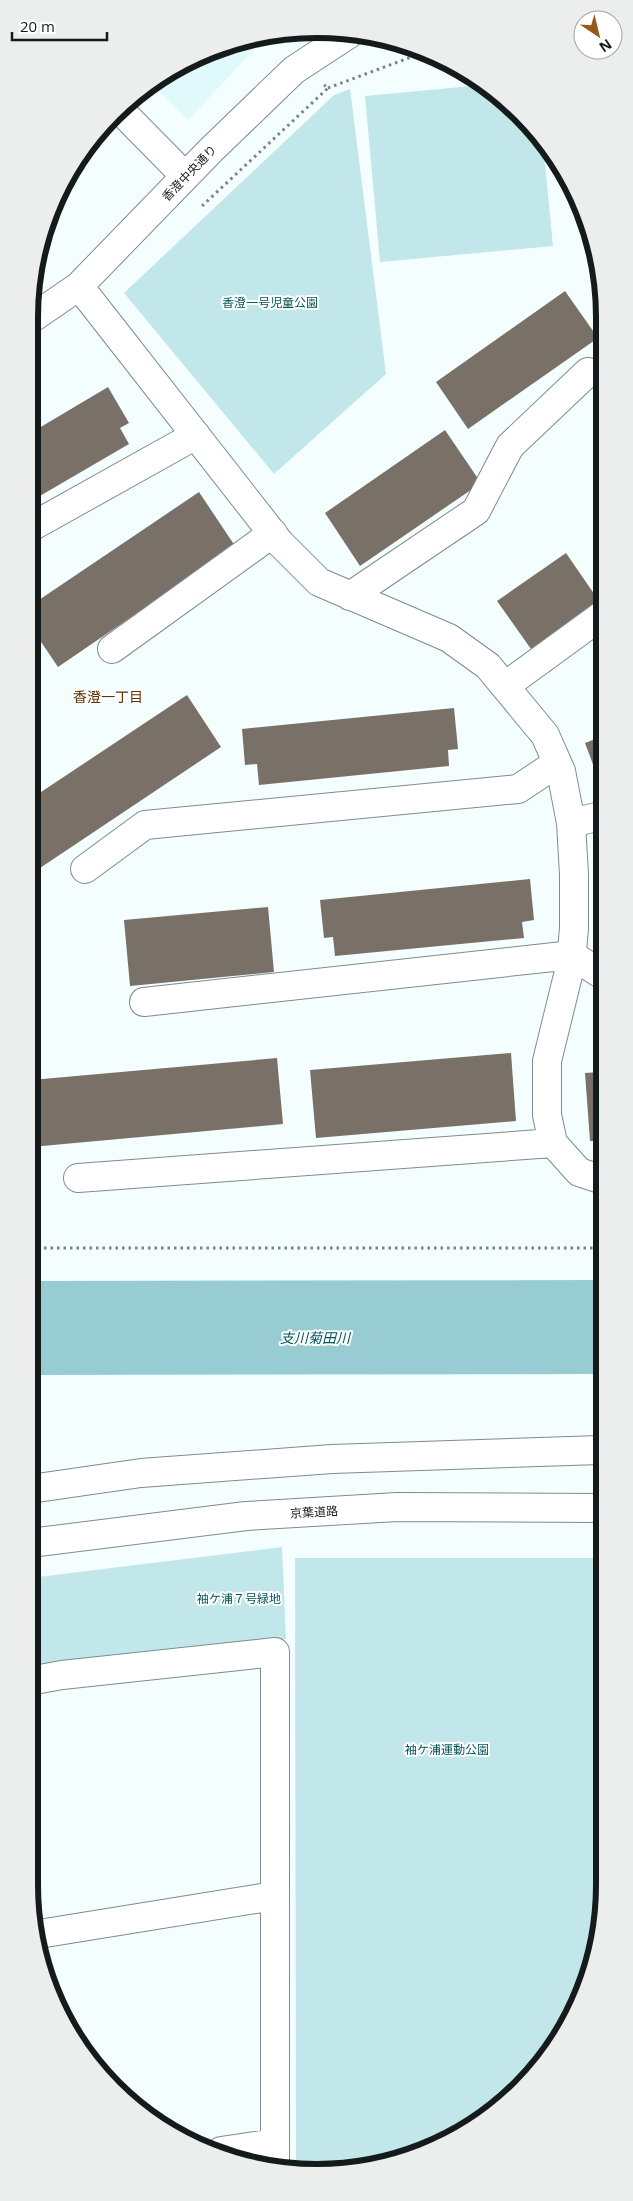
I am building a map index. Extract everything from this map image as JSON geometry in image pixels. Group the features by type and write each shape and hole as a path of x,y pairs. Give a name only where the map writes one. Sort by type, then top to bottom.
{"main road":[{"name":"香澄中央通り","path":"38,314 79,286 185,176 294,70 342,39"},
{"path":"124,114 185,176"},
{"path":"79,286 273,533 319,582 449,638 488,666 545,735 561,771 571,823 574,892 572,955 546,1061 547,1115 552,1142 579,1172 596,1178"},
{"path":"350,596 476,511 510,446 588,372"},
{"path":"38,523 196,435"},
{"path":"112,649 273,533"},
{"path":"504,686 596,620"},
{"path":"85,869 145,825 518,789 557,763"},
{"path":"571,823 596,817"},
{"path":"144,1002 572,955 596,971"},
{"path":"78,1178 552,1142"},
{"path":"38,1488 141,1473 332,1459 596,1450"},
{"name":"京葉道路","path":"38,1542 246,1516 397,1507 596,1508"},
{"path":"38,1679 62,1675 275,1652 275,2155 238,2152"},
{"path":"42,1933 274,1896"}],"path":[{"path":"199,209 328,88 414,55"},
{"path":"322,83 328,88"},
{"path":"38,1248 596,1248"}],"shaded area":[{"path":"260,43 188,120 156,88 193,66 227,52"}],"green space":[{"path":"473,86 486,95 514,119 544,156 553,246 380,262 365,96"},
{"name":"香澄一号児童公園","path":"350,89 386,374 274,474 124,293 334,95"},
{"name":"袖ケ浦７号緑地","path":"282,1547 286,1639 124,1654 38,1668 38,1577"},
{"name":"袖ケ浦運動公園","path":"295,1558 596,1558 595,1903 586,1957 567,2008 538,2054 514,2082 486,2106 456,2126 440,2135 389,2154 335,2163 296,2163"}],"water":[{"name":"支川菊田川","path":"596,1280 596,1374 38,1375 38,1281"}],"building":[{"path":"565,291 596,335 596,339 468,429 436,382"},
{"path":"108,387 129,423 120,428 129,444 38,497 38,429"},
{"path":"445,430 481,483 360,566 325,513"},
{"path":"199,492 235,546 58,667 38,637 38,601"},
{"path":"566,553 596,597 596,603 531,649 497,601"},
{"path":"187,695 221,747 40,868 38,865 38,794"},
{"path":"454,708 458,749 448,750 449,766 259,785 257,764 245,765 242,729"},
{"path":"596,739 596,773 585,743"},
{"path":"530,879 534,920 522,922 524,938 335,956 333,937 324,938 320,900"},
{"path":"268,907 274,972 130,986 124,920"},
{"path":"511,1053 516,1121 316,1138 310,1070"},
{"path":"277,1058 283,1124 38,1146 38,1079"},
{"path":"596,1072 596,1141 590,1141 585,1073"}],"district":[{"name":"香澄一丁目","path":"108,696"}]}
